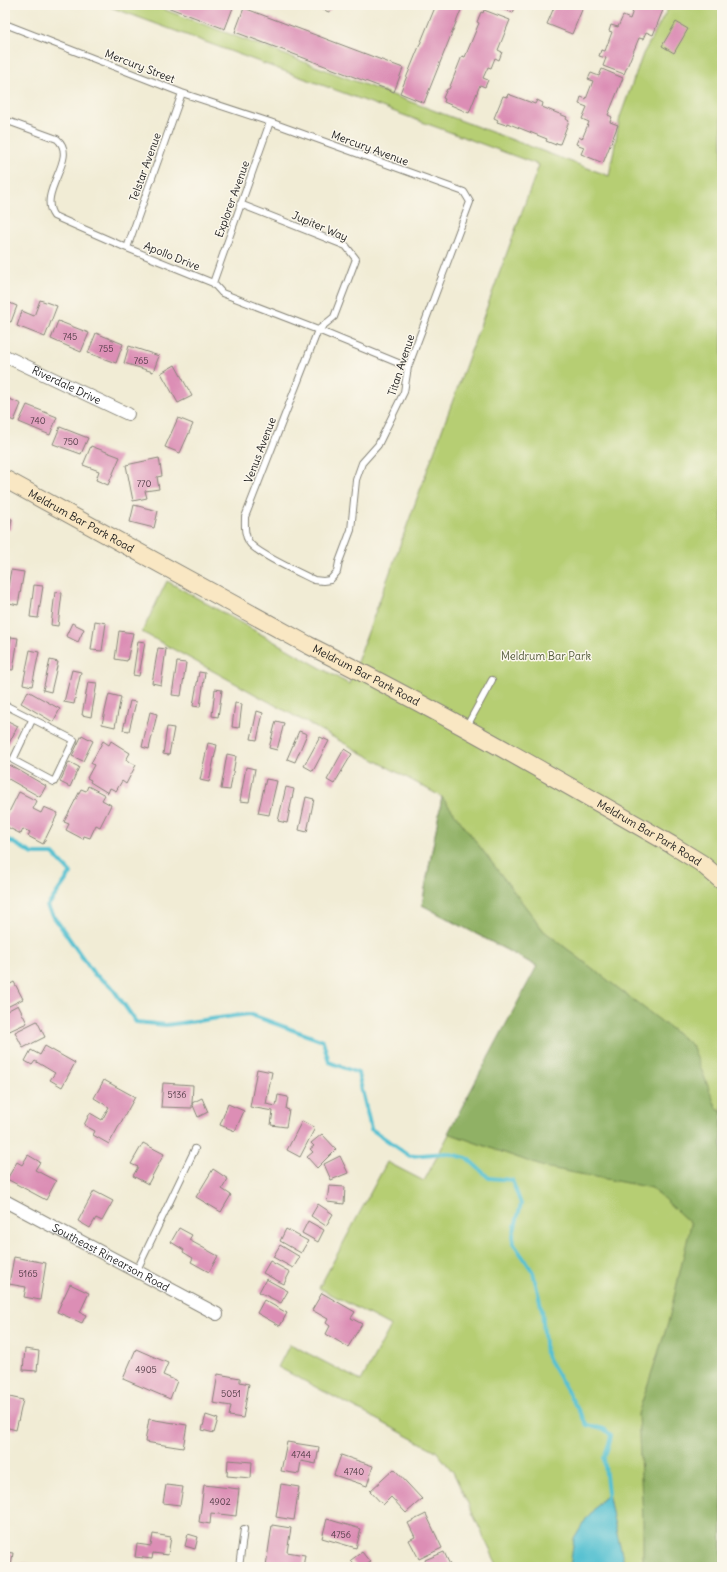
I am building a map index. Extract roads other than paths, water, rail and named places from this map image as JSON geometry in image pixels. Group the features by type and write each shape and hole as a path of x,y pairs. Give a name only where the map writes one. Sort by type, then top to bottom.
{"street":[{"name":"Riverdale Drive","path":"5,356 128,414"},
{"name":"Meldrum Bar Park Road","path":"5,479 308,645 466,728 672,845 701,863 722,881"},
{"name":"Southeast Rinearson Road","path":"5,1201 217,1314"}],"lane":[{"name":"Mercury Street","path":"5,24 182,93 270,122"},
{"name":"Telstar Avenue","path":"127,248 182,93"},
{"name":"Apollo Drive","path":"5,120 57,139 62,143 64,156 50,194 49,201 50,210 54,216 213,283 222,293 408,367"},
{"name":"Mercury Avenue","path":"270,122 464,192"},
{"name":"Explorer Avenue","path":"213,283 270,122"},
{"name":"Titan Avenue","path":"282,563 314,580 330,580 337,572 339,562 351,530 356,480 362,463 378,445 404,392 408,367 470,202 464,192"},
{"name":"Jupiter Way","path":"240,204 346,246 356,258 334,317 318,330"},
{"name":"Venus Avenue","path":"282,563 250,543 245,534 245,517 318,330"},
{"path":"466,728 492,680"},
{"path":"5,705 74,740 54,782 13,760 32,720"},
{"path":"136,1272 195,1149"},
{"path":"239,1567 244,1529"}],"water":[{"path":"608,1492 625,1567 570,1567 574,1539 586,1519"}],"waterway":[{"path":"5,838 33,854 53,854 71,873 47,907 94,974 111,986 136,1022 166,1025 249,1014 323,1041 329,1062 358,1073 371,1129 410,1156 446,1153 467,1158 489,1178 512,1180 521,1204 513,1235 514,1244 533,1272 542,1310 546,1355 587,1425 604,1429 611,1435 604,1458 608,1492 607,1495"}],"park label":[{"name":"Meldrum Bar Park","path":"546,656"}]}
